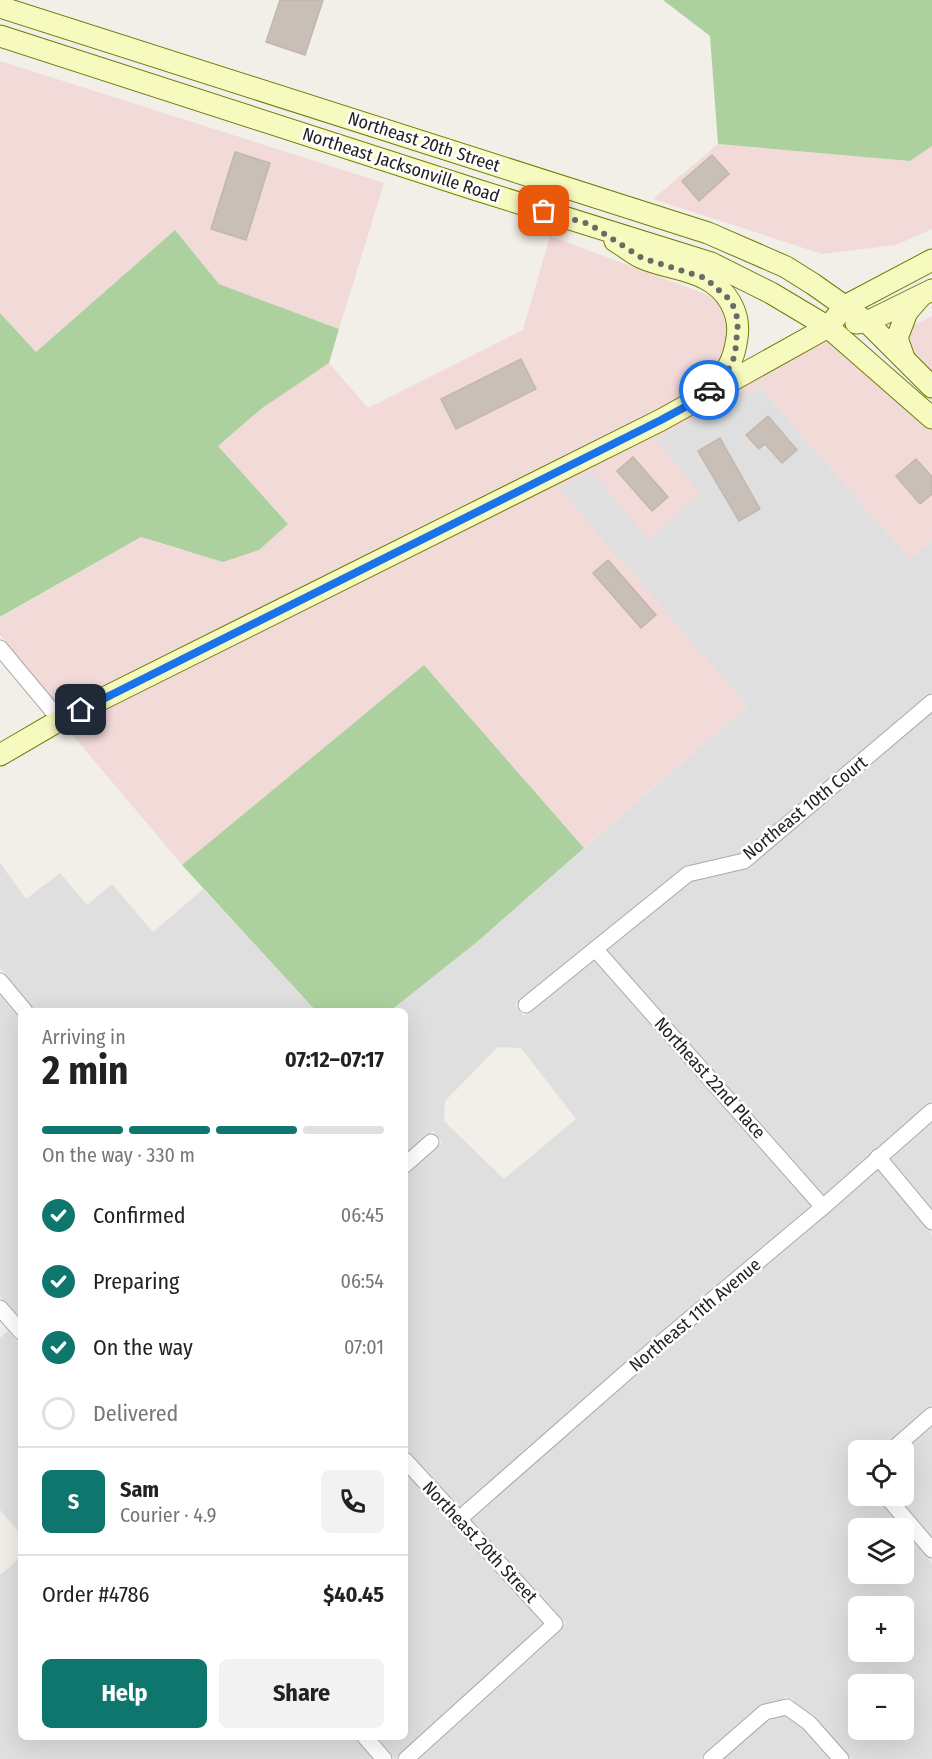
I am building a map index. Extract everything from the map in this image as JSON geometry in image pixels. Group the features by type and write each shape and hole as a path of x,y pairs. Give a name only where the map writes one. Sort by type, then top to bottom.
{"main road":[{"name":"Northeast 20th Street","path":"0,7 708,232 786,267 845,306 867,322 932,387"},
{"name":"Northeast Jacksonville Road","path":"0,36 711,262 771,293 828,327 932,418"},
{"path":"341,146 349,118"},
{"path":"589,224 642,258 705,278 728,298 735,309 738,322 735,355 730,367 698,400"},
{"path":"0,755 60,720 698,400 828,327 845,306 932,260"},
{"path":"828,327 867,322 927,293"},
{"path":"904,358 897,338 907,312 927,293"}],"street":[{"path":"0,648 60,720"},
{"name":"Northeast 10th Court","path":"526,1005 688,874 744,861 932,702"},
{"name":"Northeast 22nd Place","path":"596,950 823,1207"},
{"path":"0,981 22,1008"},
{"name":"Northeast 11th Avenue","path":"458,1520 637,1363 823,1207 932,1111"},
{"path":"408,1162 431,1142"},
{"path":"878,1157 932,1222"},
{"path":"3,1319 18,1330"},
{"path":"903,1440 932,1415"},
{"name":"Northeast 20th Street","path":"406,1759 555,1624 408,1463"},
{"path":"895,1506 932,1550"},
{"path":"711,1759 765,1712 787,1707 809,1723 841,1759"},
{"path":"368,1740 384,1759"}],"shaded area":[{"path":"0,61 384,183 339,329 219,284 175,230 36,352 0,313"},
{"path":"718,144 910,161 932,146 932,229 896,245 822,254 653,199"},
{"path":"550,236 716,298 722,303 730,324 723,364 694,394 63,711 0,635 0,618 141,537 181,550 288,524 218,446 261,409 329,363 368,408 523,330"},
{"path":"932,316 932,375 911,353 906,337 910,327"},
{"path":"826,336 932,429 932,541 910,559 760,387 655,439 700,494 649,539 592,472 559,488 747,706 584,848 424,665 182,865 65,726"},
{"path":"760,387 910,559 932,541 932,692 741,854 683,868 515,1005 524,1016 594,961 812,1207 460,1509 408,1450 408,1172 442,1142 433,1131 408,1153 408,1008 394,1008 477,942 747,706 558,488 592,471 649,538 655,439","holes":["498,1047 521,1048 576,1119 504,1179 444,1121 445,1101"]},
{"path":"932,711 932,1101 825,1196 607,950 691,881 748,867"},
{"path":"0,863 26,899 60,873 87,905 112,884 153,932 203,889 313,1008 33,1008 0,968"},
{"path":"0,994 18,1016 18,1316 0,1296"},
{"path":"932,1120 932,1209 889,1157"},
{"path":"876,1168 932,1235 932,1405 892,1440 848,1440 848,1506 884,1506 894,1518 848,1518 848,1584 914,1584 914,1542 932,1563 932,1759 852,1759 815,1717 794,1702 793,1698 789,1699 786,1696 783,1700 760,1706 700,1759 417,1759 566,1623 469,1519 642,1369 822,1218"},
{"path":"8,1331 18,1343 18,1531 0,1510 0,1338"},
{"path":"932,1425 932,1537 906,1506 914,1506 914,1441"},
{"path":"408,1475 544,1624 395,1759 379,1740 408,1740"},
{"path":"18,1560 18,1740 357,1740 373,1759 0,1759 0,1575"},
{"path":"784,1715 803,1729 830,1759 723,1759 768,1719"}],"green space":[{"path":"663,0 932,0 932,146 910,161 718,144 710,36"},
{"path":"175,230 219,284 339,329 329,363 261,409 218,446 288,524 259,550 223,562 141,537 0,617 0,313 36,352"},
{"path":"424,665 584,848 477,942 394,1008 313,1008 182,865"}],"building":[{"path":"280,0 323,0 305,55 266,42"},
{"path":"235,152 270,163 246,240 211,229"},
{"path":"712,155 729,174 699,201 682,181"},
{"path":"521,359 536,389 456,429 441,399"},
{"path":"768,416 797,450 782,463 765,444 759,449 746,435"},
{"path":"720,438 760,509 739,521 698,451"},
{"path":"633,457 668,497 652,511 617,471"},
{"path":"916,459 932,477 932,494 920,504 896,476"},
{"path":"608,560 656,615 641,628 593,573"}],"way so far":[{"path":"544,211 589,224 642,258 705,278 719,288 735,309 738,333 735,355 730,367 709,390"}],"route":[{"path":"81,710 661,420 698,400 709,390"}]}
